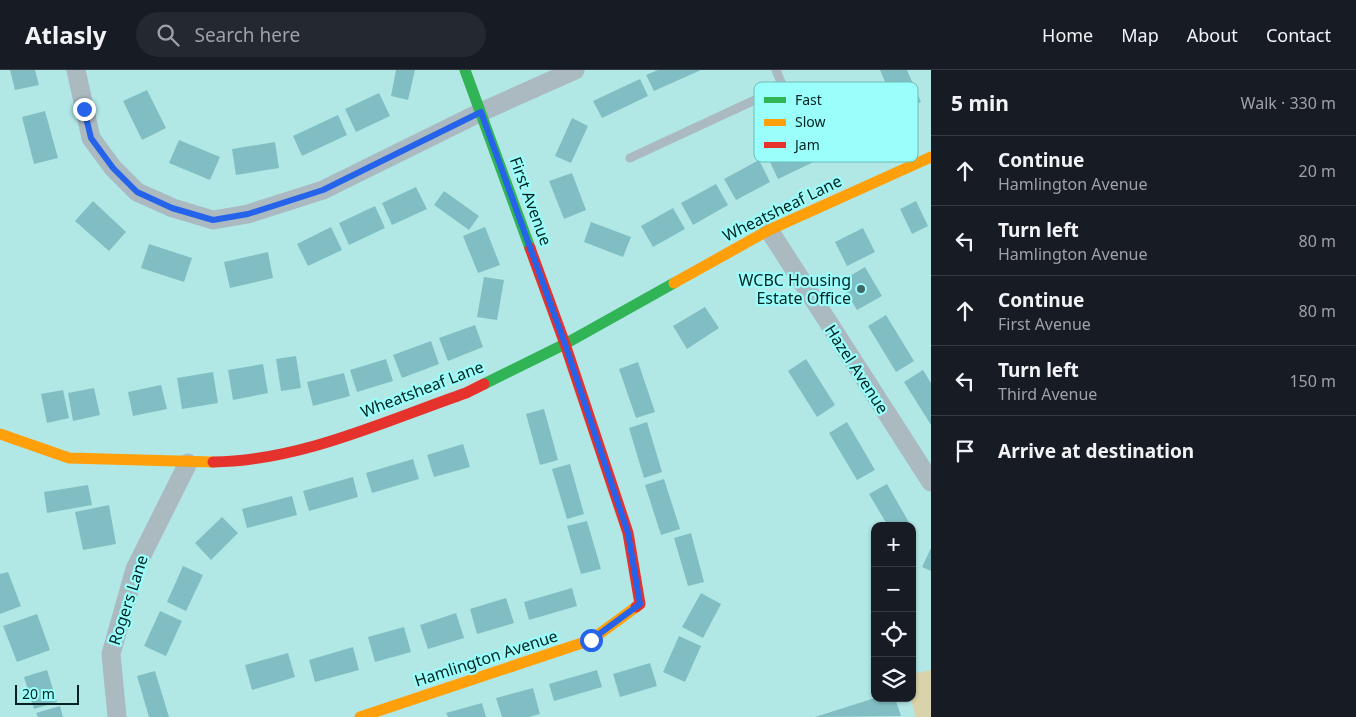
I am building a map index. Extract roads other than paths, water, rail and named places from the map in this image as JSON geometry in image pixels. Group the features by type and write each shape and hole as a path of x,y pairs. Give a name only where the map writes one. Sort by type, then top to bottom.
{"street":[{"path":"76,70 91,138 113,168 137,192 172,208 213,220 248,214 323,190 481,112 575,70"},
{"name":"First Avenue","path":"465,70 565,344"},
{"name":"Wheatsheaf Lane","path":"0,434 69,458 188,463 235,462 302,450 466,394 565,344 769,230 931,157"},
{"name":"Hazel Avenue","path":"769,230 931,482"},
{"name":"Hamlington Avenue","path":"360,717 591,640 640,604 628,533 565,344"},
{"name":"Rogers Lane","path":"116,717 111,654 135,569 188,463"}],"lane":[{"path":"776,70 782,82"},
{"path":"630,158 754,101"}],"place":[{"name":"WCBC Housing Estate Office","path":"861,289"}]}
